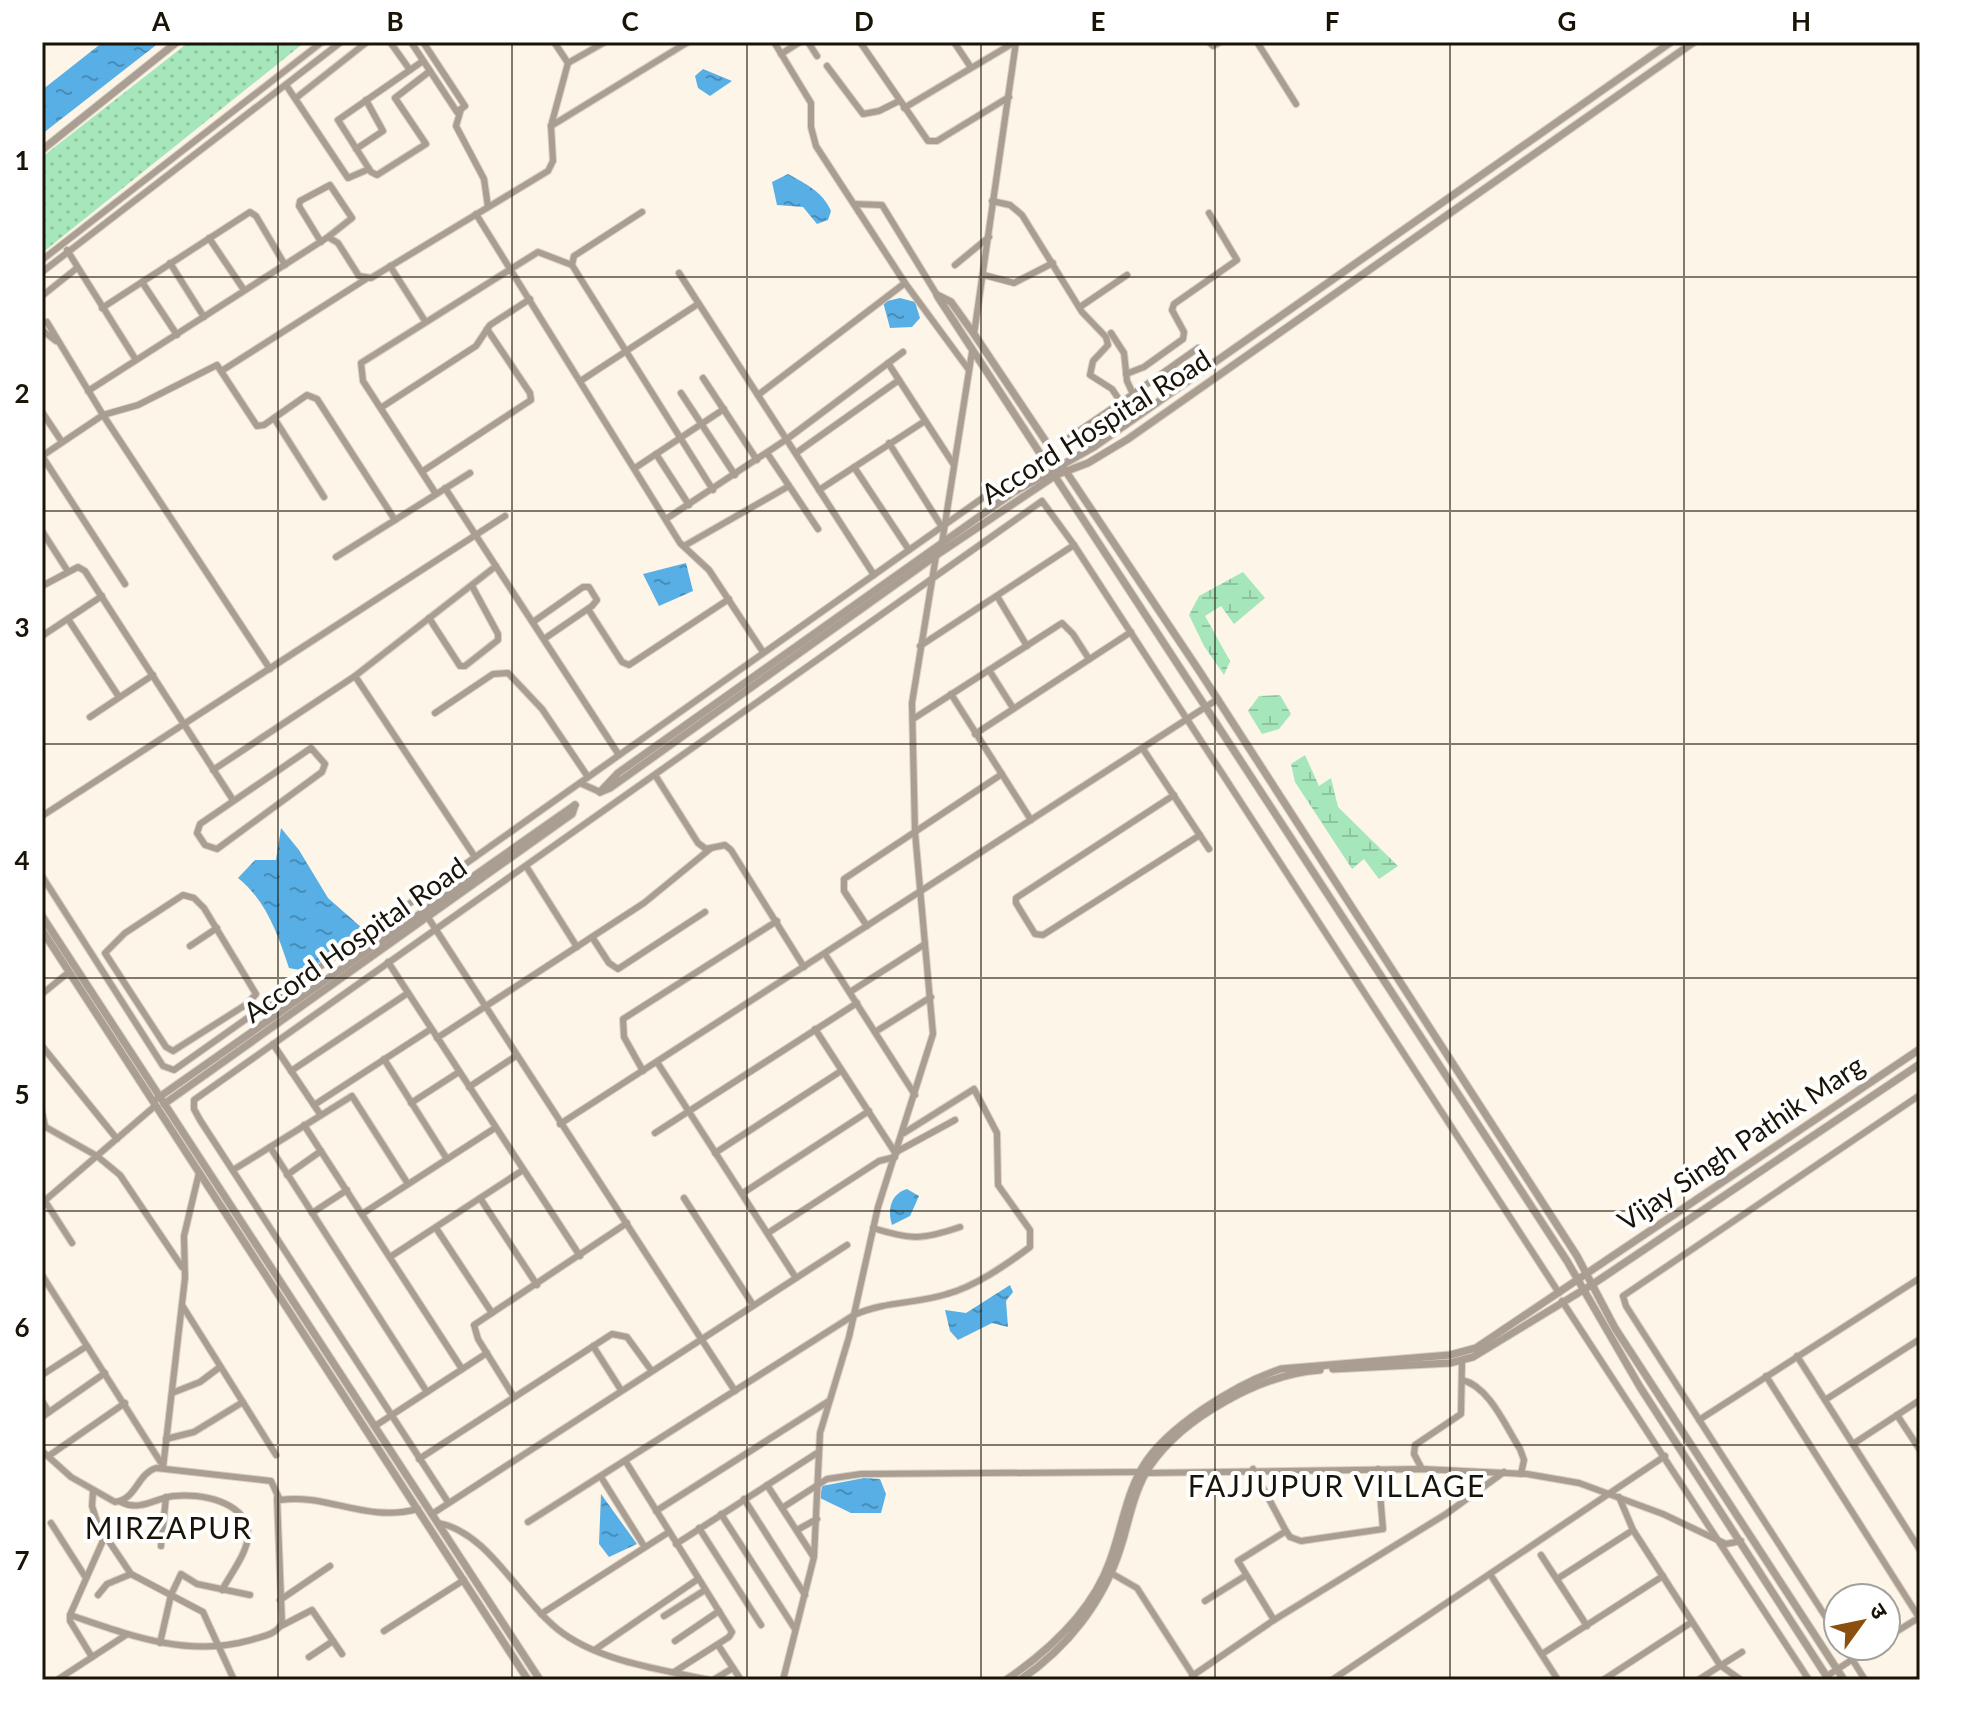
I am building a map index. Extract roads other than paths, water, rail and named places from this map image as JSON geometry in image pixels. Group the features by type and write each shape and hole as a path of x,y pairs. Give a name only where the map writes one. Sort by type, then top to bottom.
{"street":[{"path":"42,150 177,42"},
{"path":"42,260 322,42"},
{"path":"42,272 341,42"},
{"path":"296,98 367,42"},
{"path":"390,42 410,70"},
{"path":"411,42 461,109"},
{"path":"423,42 461,109 456,126 484,179 488,207"},
{"path":"554,42 568,63"},
{"path":"223,370 552,166 551,126 568,63 605,42"},
{"path":"551,126 688,42"},
{"path":"774,42 811,103 811,127 816,146 905,283 969,370"},
{"path":"781,54 800,42"},
{"path":"808,42 817,56"},
{"path":"860,42 922,135 933,142 1009,97"},
{"path":"954,42 970,66"},
{"path":"827,66 863,114 902,104 1015,42"},
{"path":"974,334 1015,42"},
{"path":"1209,42 1213,46 1220,42"},
{"path":"1257,42 1296,104"},
{"path":"577,785 600,792 618,773 942,543 1133,420 1671,42"},
{"name":"Accord Hospital Road","path":"600,792 610,788 1054,472 1068,471 1128,439 1694,42"},
{"path":"331,50 341,62"},
{"path":"423,61 338,120 369,169 377,175 426,144 395,98 430,71"},
{"path":"286,85 348,178 369,169"},
{"path":"356,149 383,131 366,100"},
{"path":"88,391 325,240 352,218 330,185 300,201 299,206 325,240 338,243 359,276 366,279"},
{"path":"992,201 1010,205 1022,215 1080,307 1108,342 1105,351 1093,361 1090,375 1112,389 1133,420"},
{"path":"854,204 882,205 972,352 1206,706 1828,1678 1848,1662"},
{"path":"572,265 574,256 642,212"},
{"path":"102,308 245,214 254,213 285,265"},
{"path":"1126,374 1144,367 1183,339 1184,332 1172,310 1174,304 1230,269 1237,260 1209,213"},
{"path":"476,214 666,519 684,546 709,570 763,652"},
{"path":"955,265 989,237"},
{"path":"209,238 244,290"},
{"path":"63,243 136,360"},
{"path":"436,494 363,381 361,363 538,252 572,265 713,490"},
{"path":"170,263 204,317"},
{"path":"984,275 1014,283 1053,263"},
{"path":"390,266 425,321"},
{"path":"42,296 77,268"},
{"path":"679,273 874,575"},
{"path":"1080,307 1127,275"},
{"path":"142,282 177,335"},
{"path":"758,395 905,283"},
{"path":"937,295 951,302 974,334 1218,699 1593,1284 1615,1328 1844,1680"},
{"path":"382,407 476,346 487,329 530,299"},
{"path":"582,380 698,304"},
{"path":"47,322 103,415 270,669"},
{"path":"423,471 531,400 530,393 487,329"},
{"path":"42,330 56,341"},
{"path":"1111,333 1124,353 1126,374 1133,394 1145,411"},
{"path":"1070,437 1198,348"},
{"path":"666,519 787,439 903,352"},
{"path":"942,543 972,352"},
{"path":"888,363 954,465"},
{"path":"125,584 42,456 103,415 138,405 213,366 223,370 254,423 260,426 307,395 317,399 395,520"},
{"path":"703,378 757,460"},
{"path":"796,453 899,380"},
{"path":"681,393 735,475"},
{"path":"635,468 724,409"},
{"path":"42,412 62,442"},
{"path":"274,418 324,497"},
{"path":"819,490 925,421"},
{"path":"889,443 943,527"},
{"path":"767,453 818,529"},
{"path":"656,454 689,505"},
{"path":"854,467 909,550"},
{"path":"42,876 163,1066 174,1070 1025,468"},
{"path":"336,557 470,473"},
{"path":"684,546 789,486"},
{"path":"445,488 619,755"},
{"path":"448,1502 192,1104 435,928 1042,501 1131,632 1809,1680"},
{"path":"42,816 505,516"},
{"path":"42,531 67,570"},
{"path":"920,646 1074,545"},
{"path":"783,1680 814,1557 817,1453 829,1401 854,1315 873,1228 933,1034 915,832 913,719 920,646 936,556"},
{"path":"213,770 355,676 496,566"},
{"path":"42,586 67,570 78,567 85,571 233,800"},
{"path":"429,618 460,666 490,650 498,640 498,634 472,586"},
{"path":"533,622 586,586 597,600 544,639"},
{"path":"42,636 102,596"},
{"path":"997,596 1027,646"},
{"path":"588,609 622,662 629,665 729,599"},
{"path":"68,619 119,697"},
{"path":"913,719 1062,623 1089,659"},
{"path":"975,734 1131,632"},
{"path":"989,670 1013,708"},
{"path":"435,713 493,674 508,673 542,709 588,777"},
{"path":"90,717 153,675"},
{"path":"355,676 475,857"},
{"path":"951,694 1031,820"},
{"path":"560,1124 1218,699"},
{"path":"311,748 325,764 322,772 302,787 217,849 209,849 197,828 233,800 311,748"},
{"path":"1143,749 1209,849"},
{"path":"867,926 842,883 1002,774"},
{"path":"655,775 694,838 710,849"},
{"path":"72,1243 43,1202 164,1099 575,805 577,785"},
{"path":"1174,795 1016,898 1028,925 1035,934 1043,935 1200,835"},
{"name":"Accord Hospital Road","path":"164,1099 572,814 575,805"},
{"path":"437,1038 656,895 710,849 725,845 804,967"},
{"path":"526,866 577,947"},
{"path":"183,895 199,902 255,990 252,1000 173,1051 166,1047 135,998 105,953 108,946 183,895"},
{"path":"592,937 609,963 618,969 705,912"},
{"path":"42,916 540,1680"},
{"path":"427,916 735,1391"},
{"path":"643,1071 624,1037 623,1019 777,921"},
{"path":"190,946 217,928"},
{"path":"42,930 528,1680"},
{"path":"850,992 925,944"},
{"path":"825,954 915,1095"},
{"path":"388,962 580,1256"},
{"path":"42,994 69,972"},
{"path":"291,1071 408,993"},
{"path":"875,1032 931,997"},
{"path":"125,1005 135,998"},
{"path":"655,1133 857,1003"},
{"path":"314,1105 431,1029"},
{"path":"815,1029 896,1154"},
{"path":"273,1044 320,1114"},
{"path":"42,1046 117,1139"},
{"name":"Vijay Singh Pathik Marg","path":"1561,1297 1586,1273 1920,1049"},
{"path":"469,1087 516,1056"},
{"path":"384,1059 447,1159"},
{"path":"657,1062 796,1278"},
{"name":"Vijay Singh Pathik Marg","path":"1561,1297 1593,1284 1920,1064"},
{"path":"715,1153 841,1071"},
{"path":"411,1103 459,1072"},
{"path":"528,1522 854,1315 892,1302 945,1295 962,1289 1032,1243 1030,1230 998,1185 1000,1155 995,1124 974,1089 904,1133"},
{"path":"1822,1611 1626,1306 1623,1296 1920,1095"},
{"path":"233,1170 352,1096 408,1184"},
{"path":"743,1193 869,1111"},
{"path":"42,1112 44,1126 97,1156 128,1184 185,1271"},
{"path":"768,1233 879,1161 955,1120"},
{"path":"304,1125 462,1369"},
{"path":"362,1214 495,1128"},
{"path":"270,1147 427,1392"},
{"path":"287,1175 321,1151"},
{"path":"390,1257 523,1170"},
{"path":"163,1467 182,1305 185,1271 183,1244 199,1173"},
{"path":"312,1213 347,1190"},
{"path":"480,1198 537,1285"},
{"path":"684,1198 753,1305"},
{"path":"514,1397 473,1327 627,1223"},
{"path":"873,1228 904,1238 920,1239 960,1227"},
{"path":"436,1228 492,1313"},
{"path":"432,1514 847,1245"},
{"path":"42,1275 163,1467"},
{"path":"1699,1420 1920,1278"},
{"path":"1020,1680 1064,1644 1095,1602 1111,1573 1143,1472 1182,1433 1231,1399 1266,1381 1316,1370 1462,1361 1486,1351 1561,1297"},
{"path":"1006,1680 1058,1641 1101,1581 1143,1472 1176,1431 1231,1393 1267,1374 1299,1367 1463,1353 1561,1297"},
{"path":"182,1305 276,1455"},
{"path":"419,1459 612,1334 623,1334 651,1370"},
{"path":"1825,1400 1920,1339"},
{"path":"42,1375 87,1346"},
{"path":"593,1346 621,1390"},
{"path":"375,1426 487,1353"},
{"path":"1797,1356 1917,1540 1920,1550"},
{"path":"1422,1469 1413,1447 1461,1414 1462,1361"},
{"path":"172,1393 200,1382 220,1367"},
{"path":"42,1417 105,1373"},
{"path":"1766,1376 1920,1618 1902,1629"},
{"path":"1462,1380 1472,1382 1482,1391 1520,1449 1524,1460 1521,1474"},
{"path":"1853,1444 1920,1400"},
{"path":"42,1401 49,1412"},
{"path":"656,1511 829,1401"},
{"path":"166,1439 194,1432 243,1402"},
{"path":"50,1455 125,1403"},
{"path":"1897,1415 1920,1450"},
{"path":"42,1451 93,1492 121,1502 140,1506 166,1497 202,1497 223,1502 242,1519 248,1538 222,1590"},
{"path":"676,1544 817,1453"},
{"path":"1332,1680 1490,1574 1615,1496 1665,1456"},
{"path":"626,1462 732,1634 674,1673"},
{"path":"121,1502 146,1472 163,1467 271,1481 277,1487 281,1626"},
{"path":"1253,1469 1286,1531 1290,1537 1301,1541 1381,1531 1384,1523 1378,1469"},
{"path":"782,1508 818,1484 842,1476 881,1473 1422,1469 1504,1472 1568,1480 1615,1496 1730,1545 1741,1541"},
{"path":"1111,1573 1137,1588 1194,1678 1274,1620 1433,1522 1504,1472"},
{"path":"601,1477 644,1546"},
{"path":"767,1485 814,1557"},
{"path":"93,1492 93,1513 131,1574 203,1612 234,1680"},
{"path":"1615,1496 1633,1530 1720,1665 1741,1680"},
{"path":"161,1546 166,1497"},
{"path":"277,1498 381,1514 418,1509"},
{"path":"744,1499 805,1595"},
{"path":"721,1514 796,1629"},
{"path":"797,1530 817,1519"},
{"path":"51,1523 86,1578"},
{"path":"438,1523 465,1531 541,1614 567,1637 674,1673 712,1680 733,1668"},
{"path":"699,1528 761,1625"},
{"path":"1557,1579 1633,1530"},
{"path":"1274,1620 1238,1561 1286,1531"},
{"path":"541,1614 669,1532"},
{"path":"92,1657 70,1621 70,1615 105,1536"},
{"path":"1541,1555 1587,1626"},
{"path":"280,1600 330,1566"},
{"path":"98,1595 107,1584 131,1574"},
{"path":"160,1643 171,1595 181,1574 197,1584 250,1595"},
{"path":"1490,1574 1558,1680"},
{"path":"1205,1601 1245,1576"},
{"path":"1542,1654 1663,1576"},
{"path":"596,1649 698,1579"},
{"path":"384,1631 464,1580"},
{"path":"664,1616 705,1590"},
{"path":"70,1615 126,1635 160,1643 220,1645 265,1635 310,1610 342,1654"},
{"path":"675,1641 719,1611"},
{"path":"1603,1680 1692,1622"},
{"path":"57,1680 126,1635"},
{"path":"309,1657 333,1641"},
{"path":"718,1645 741,1680"},
{"path":"1698,1680 1742,1652"},
{"path":"1854,1662 1865,1680"}],"water":[{"path":"103,42 160,42 42,134 42,90"},
{"path":"703,69 732,81 710,96 698,88 695,76"},
{"path":"788,174 823,199 831,211 828,220 817,224 803,207 777,205 772,182"},
{"path":"900,298 915,302 920,318 912,327 890,328 883,302"},
{"path":"686,563 693,591 659,606 643,574"},
{"path":"281,828 299,850 328,898 362,928 310,972 289,968 264,907 238,878 255,860 276,860"},
{"path":"907,1189 919,1196 910,1216 892,1225 892,1203 897,1194"},
{"path":"1010,1285 1013,1292 1006,1301 1008,1327 992,1323 958,1340 950,1331 945,1310 966,1313"},
{"path":"864,1478 880,1479 886,1494 881,1513 851,1513 820,1498 822,1486"},
{"path":"601,1494 637,1544 609,1557 599,1544"}],"district":[{"name":"FAJJUPUR VILLAGE","path":"1337,1487"},
{"name":"MIRZAPUR","path":"169,1529"}]}
